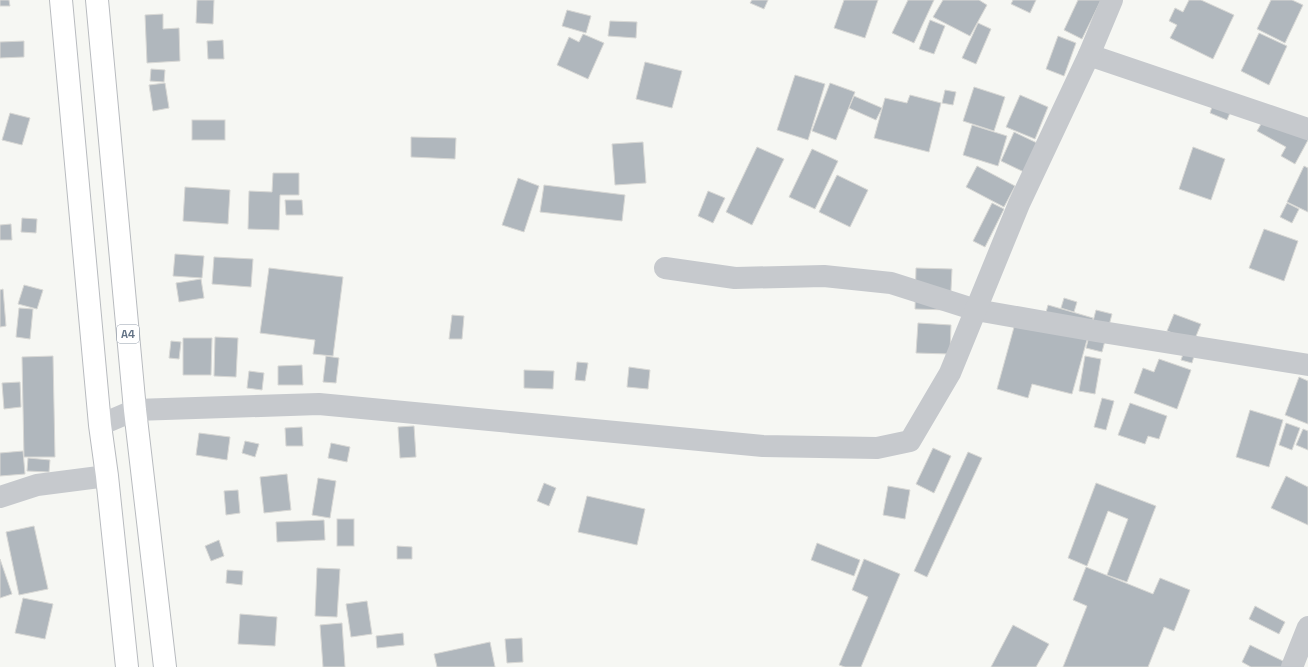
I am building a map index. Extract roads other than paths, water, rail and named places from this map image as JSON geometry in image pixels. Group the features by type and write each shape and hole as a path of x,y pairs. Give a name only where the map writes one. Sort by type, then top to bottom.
{"highway":[{"path":"61,0 100,425 107,476 127,667"},
{"name":"A4","path":"97,0 135,410 165,667"}],"street":[{"path":"100,425 135,410 319,404 763,446 877,448 910,441 950,373 1019,204 1089,55 1112,0"},
{"path":"1089,55 1308,129"},
{"path":"665,268 735,278 824,276 892,283 976,310 1103,333 1308,365"},
{"path":"0,497 37,485 107,476"},
{"path":"1292,667 1308,627"}]}
